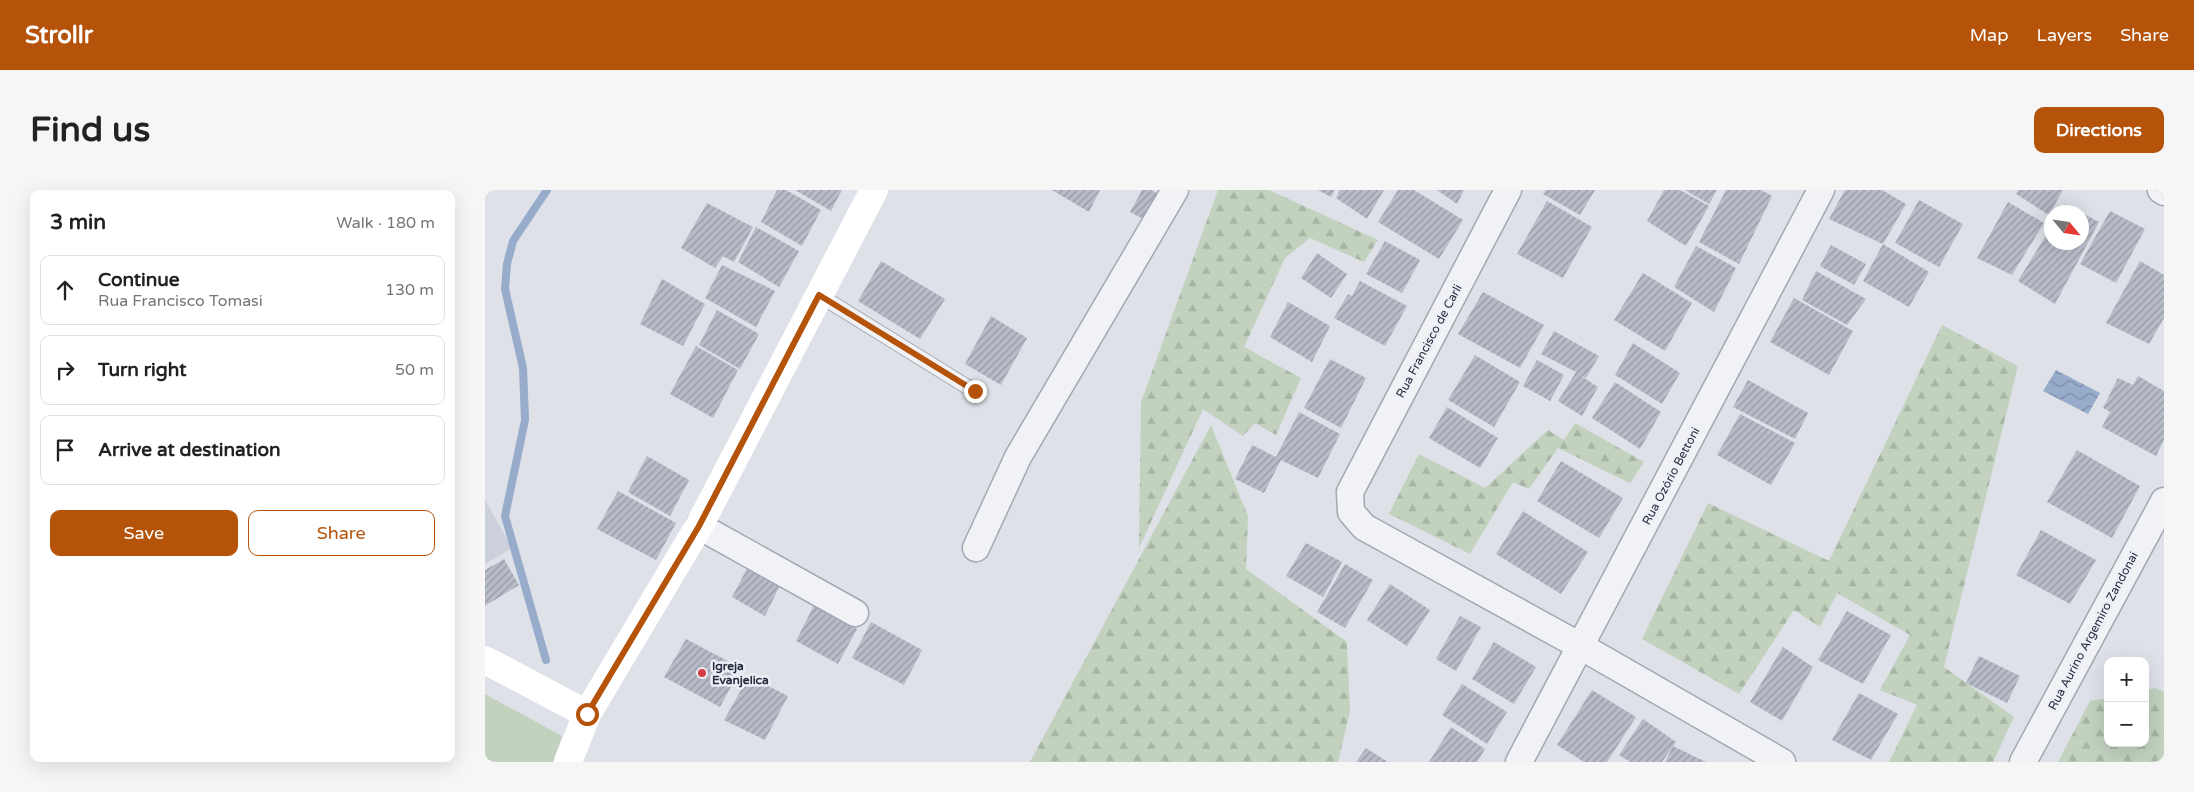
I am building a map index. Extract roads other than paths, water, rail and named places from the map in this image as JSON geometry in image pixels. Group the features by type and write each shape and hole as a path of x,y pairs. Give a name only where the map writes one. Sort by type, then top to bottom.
{"main road":[{"path":"568,762 587,714 699,526 874,190"},
{"path":"485,660 587,714"}],"street":[{"path":"976,548 1018,458 1175,190"},
{"name":"Rua Francisco de Carli","path":"1508,190 1350,492 1351,512 1364,527 1581,647"},
{"name":"Rua Ozório Bettoni","path":"1519,762 1821,190"},
{"name":"Rua Aurino Argemiro Zandonai","path":"2023,762 2164,501"},
{"path":"699,526 855,613"},
{"path":"1581,647 1782,762"}],"lane":[{"path":"819,295 975,391"}],"water":[{"path":"2056,370 2100,393 2088,414 2043,391"}],"waterway":[{"path":"546,660 505,516 525,420 523,368 505,289 507,264 513,241 547,190"}],"place":[{"name":"Igreja Evanjelica","path":"702,673"}]}
